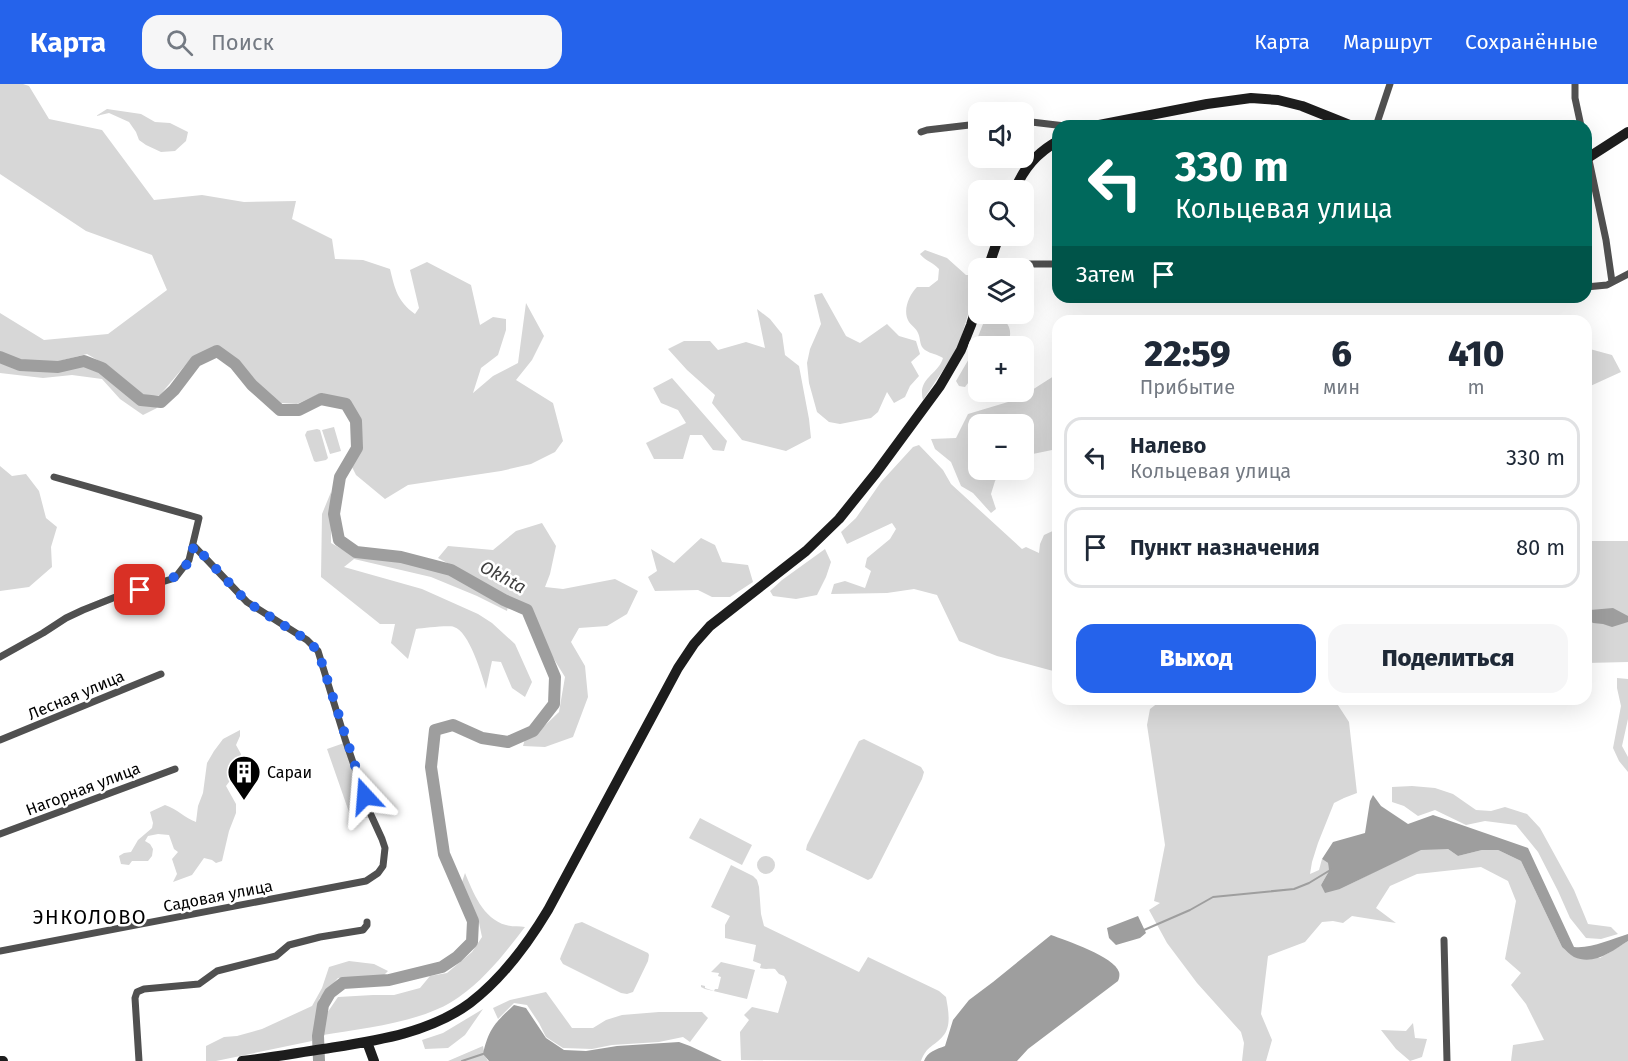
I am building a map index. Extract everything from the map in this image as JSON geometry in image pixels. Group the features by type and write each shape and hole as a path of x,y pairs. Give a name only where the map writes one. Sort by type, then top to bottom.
{"main road":[{"path":"1125,120 1251,98 1278,100 1302,106 1337,120"},
{"path":"1592,151 1628,132"},
{"path":"1019,180 1030,164 1052,144"},
{"path":"242,1061 367,1042 409,1032 440,1021 468,1005 489,988 510,966 548,910 678,668 694,644 710,626 806,551 839,519 882,466 940,386 961,350 971,324"},
{"path":"367,1042 374,1061"}],"street":[{"path":"1378,120 1390,84"},
{"path":"1575,84 1575,98 1580,120"},
{"path":"1034,122 1052,124"},
{"path":"921,132 968,125"},
{"path":"1592,180 1606,240 1612,282"},
{"path":"1034,264 1052,264"},
{"path":"1592,286 1606,285 1628,274"},
{"path":"0,657 82,610 175,578 189,560 194,545 199,518 54,477"},
{"name":"Садовая улица","path":"0,951 366,881 378,873 383,866 385,857 382,839 371,815 318,651 307,640 247,602 194,545"},
{"name":"Лесная улица","path":"0,740 161,674"},
{"name":"Нагорная улица","path":"0,834 175,769"},
{"path":"139,1061 135,998 137,992 144,989 199,984 217,971 276,957 289,945 363,930 367,922"},
{"path":"1444,940 1447,1061"}],"shaded area":[{"path":"0,84 29,86 49,119 102,130 154,200 202,195 244,202 296,201 292,219 332,239 335,259 363,260 390,269 400,299 415,314 419,308 410,270 427,262 471,285 480,325 493,317 506,319 506,330 498,355 481,368 473,393 493,376 518,363 526,303 544,336 532,360 516,380 553,403 563,441 555,452 531,464 501,471 408,485 385,499 356,475 352,467 360,450 359,420 350,402 321,393 297,404 281,403 256,384 241,365 214,349 193,356 160,395 144,396 106,365 87,354 59,361 22,361 0,352 0,313 44,340 108,334 167,290 152,255 86,231 0,174"},
{"path":"107,109 141,114 155,122 170,123 188,132 186,141 175,151 161,152 139,140 129,122 109,113 96,116"},
{"path":"925,250 947,258 968,275 968,314 958,348 923,400 925,382 943,358 923,348 918,333 907,318 906,308 911,294 917,287 929,287 938,280 939,269 920,254"},
{"path":"822,293 846,336 860,343 887,324 899,336 916,341 920,354 911,362 919,376 910,386 905,397 894,403 887,392 878,412 871,418 840,424 829,422 817,412 809,383 807,363 810,349 821,324 814,295"},
{"path":"757,309 770,319 782,334 785,355 799,366 811,438 786,451 742,440 712,403 715,395 668,349 684,341 710,341 718,350 746,342 765,348"},
{"path":"983,324 1007,324 1009,326 1010,336 978,336"},
{"path":"1592,350 1612,355 1621,372 1592,385"},
{"path":"968,360 968,383 965,387 959,386 956,381"},
{"path":"0,362 13,368 48,370 82,365 102,372 138,401 157,408 143,415 120,399 102,379 72,375 43,378 0,373"},
{"path":"1052,377 1052,450 1034,454 1034,414 968,414 1008,402 1034,402 1034,389"},
{"path":"672,378 727,441 724,451 713,450 702,435 690,435 683,459 654,459 646,443 686,423 678,410 661,403 653,388"},
{"path":"968,414 968,480 996,480 991,494 996,509 991,513 973,493 961,486 951,462 935,449 931,439 956,438"},
{"path":"334,427 341,451 330,454 322,430"},
{"path":"320,430 328,458 316,462 305,435 307,431"},
{"path":"919,445 943,470 951,484 1022,549 1026,547 1039,553 1044,535 1052,531 1052,671 997,656 959,641 937,595 914,589 887,593 831,594 834,584 845,581 865,588 871,571 865,567 867,558 890,539 896,529 892,523 847,544 841,532 856,518 881,482 913,447"},
{"path":"0,466 12,476 26,474 39,491 46,518 57,527 51,547 52,567 29,587 0,591"},
{"path":"331,492 331,543 356,557 391,560 450,573 508,606 507,611 431,577 354,559 344,567 422,589 478,614 492,623 515,644 532,682 525,697 512,688 501,662 492,661 486,689 470,645 460,630 454,627 416,629 408,659 391,643 395,624 380,624 321,577 322,514"},
{"path":"542,523 556,546 545,587 563,589 615,579 638,591 627,614 607,626 579,628 571,642 585,666 588,697 573,737 545,747 523,746 525,739 535,735 559,712 565,677 547,648 532,609 438,558 448,546 493,550 516,531"},
{"path":"701,538 715,545 722,562 748,565 753,582 730,597 712,597 698,590 655,591 648,577 657,571 651,549 674,563"},
{"path":"1592,541 1628,541 1628,662 1592,663"},
{"path":"825,549 831,562 817,595 796,599 773,596 770,591 782,580"},
{"path":"1613,608 1628,616 1628,622 1612,627 1593,623 1592,610"},
{"path":"1617,678 1628,679 1628,719 1622,746 1628,757 1628,772 1619,761 1613,748 1621,706"},
{"path":"1155,705 1338,705 1349,722 1357,793 1334,803 1318,843 1310,874 1319,870 1322,859 1328,863 1329,871 1321,885 1340,889 1421,849 1448,849 1458,856 1482,850 1498,850 1521,861 1562,947 1600,958 1628,941 1628,1061 1511,1061 1513,1045 1544,1040 1526,1004 1511,985 1521,973 1505,959 1516,901 1508,881 1481,867 1417,874 1390,886 1376,908 1396,923 1352,916 1343,923 1322,922 1305,942 1268,956 1261,1014 1272,1040 1266,1061 1242,1061 1244,1043 1241,1032 1197,983 1167,943 1149,910 1160,903 1154,901 1165,845 1147,725 1150,709"},
{"path":"240,730 236,745 241,754 238,770 226,786 236,804 236,813 222,861 216,863 204,858 192,875 173,882 177,874 172,859 178,852 174,849 169,835 158,834 148,836 145,841 153,849 148,861 132,861 129,865 121,864 119,856 131,852 138,840 152,828 150,812 165,805 196,822 207,763 223,739"},
{"path":"864,739 921,767 924,772 872,878 868,880 806,850 859,741"},
{"path":"344,743 368,818 350,815 327,749"},
{"path":"1392,787 1435,788 1453,794 1476,810 1491,811 1505,807 1527,814 1540,828 1574,890 1588,924 1611,927 1618,934 1601,939 1586,938 1570,918 1538,852 1516,825 1485,821 1466,825 1435,810 1418,816 1404,806 1392,802"},
{"path":"1373,795 1381,806 1408,824 1433,815 1528,848 1574,947 1594,945 1628,934 1628,941 1596,959 1581,959 1572,956 1562,947 1521,861 1498,850 1482,850 1458,856 1448,849 1421,850 1340,889 1325,893 1321,885 1329,871 1328,863 1322,859 1333,842 1365,833"},
{"path":"700,818 752,845 742,865 689,838"},
{"path":"766,856 772,859 775,865 772,871 766,874 760,871 757,865 760,859"},
{"path":"731,865 757,880 764,926 859,972 868,957 939,991 946,997 948,1027 940,1040 926,1052 921,1061 741,1060 740,1032 749,1020 744,1015 752,1007 778,1013 787,982 784,976 775,969 760,968 761,964 753,961 756,945 725,938 725,925 730,916 711,907"},
{"path":"465,873 480,904 491,917 506,925 525,927 495,965 478,982 445,1006 394,1023 323,1035 327,1013 338,997 394,995 420,988 430,976 447,973 472,952 482,937 478,918 470,909 461,885"},
{"path":"1138,916 1146,933 1140,938 1116,945 1109,938 1107,928"},
{"path":"582,922 648,953 648,961 633,992 621,993 563,964 560,959 575,924"},
{"path":"1051,935 1089,950 1109,961 1116,966 1119,972 1118,981 1028,1049 1017,1061 924,1061 930,1053 945,1046 953,1020 969,1000"},
{"path":"349,961 374,964 388,971 382,977 338,978 319,999 312,1041 216,1061 206,1061 206,1046 224,1037 262,1029 312,1006 322,988 329,967"},
{"path":"721,962 755,970 747,999 705,989 701,987 701,985 705,986 714,991 718,989 721,977 718,976 719,973 711,972"},
{"path":"546,992 572,1028 593,1028 606,1020 622,1015 659,1012 702,1012 708,1018 690,1042 683,1037 659,1042 612,1045 592,1049 563,1048 546,1037 527,1005 514,1003 498,1019 493,1008 510,1000"},
{"path":"514,1005 526,1008 546,1038 564,1050 586,1051 617,1046 679,1042 722,1061 489,1061 483,1054 490,1032"},
{"path":"483,1009 465,1035 448,1048 425,1049 422,1040 443,1033"},
{"path":"1413,1023 1415,1038 1427,1039 1422,1057 1410,1061 1396,1049 1381,1030 1406,1031"},
{"path":"483,1046 488,1061 448,1061"}],"waterway":[{"name":"Okhta","path":"0,357 20,365 58,367 84,361 102,368 141,400 161,402 174,390 196,361 217,351 235,364 252,385 280,410 299,410 321,399 346,404 356,421 357,448 340,477 334,514 339,540 356,552 401,557 451,570 504,600 527,610 555,677 554,704 533,731 508,742 482,738 453,725 435,730 431,767 444,854 473,921 472,942 457,957 442,967 389,980 343,983 330,993 323,1005 318,1036 319,1061"},
{"path":"1144,930 1190,910 1213,897 1294,889 1332,869"},
{"path":"462,1061 483,1054"}],"place":[{"name":"Сараи","path":"244,801"}],"district":[{"name":"ЭНКОЛОВО","path":"90,917"}],"route":[{"path":"140,590 175,578 189,560 194,545 247,602 307,640 318,651 365,796"}]}
